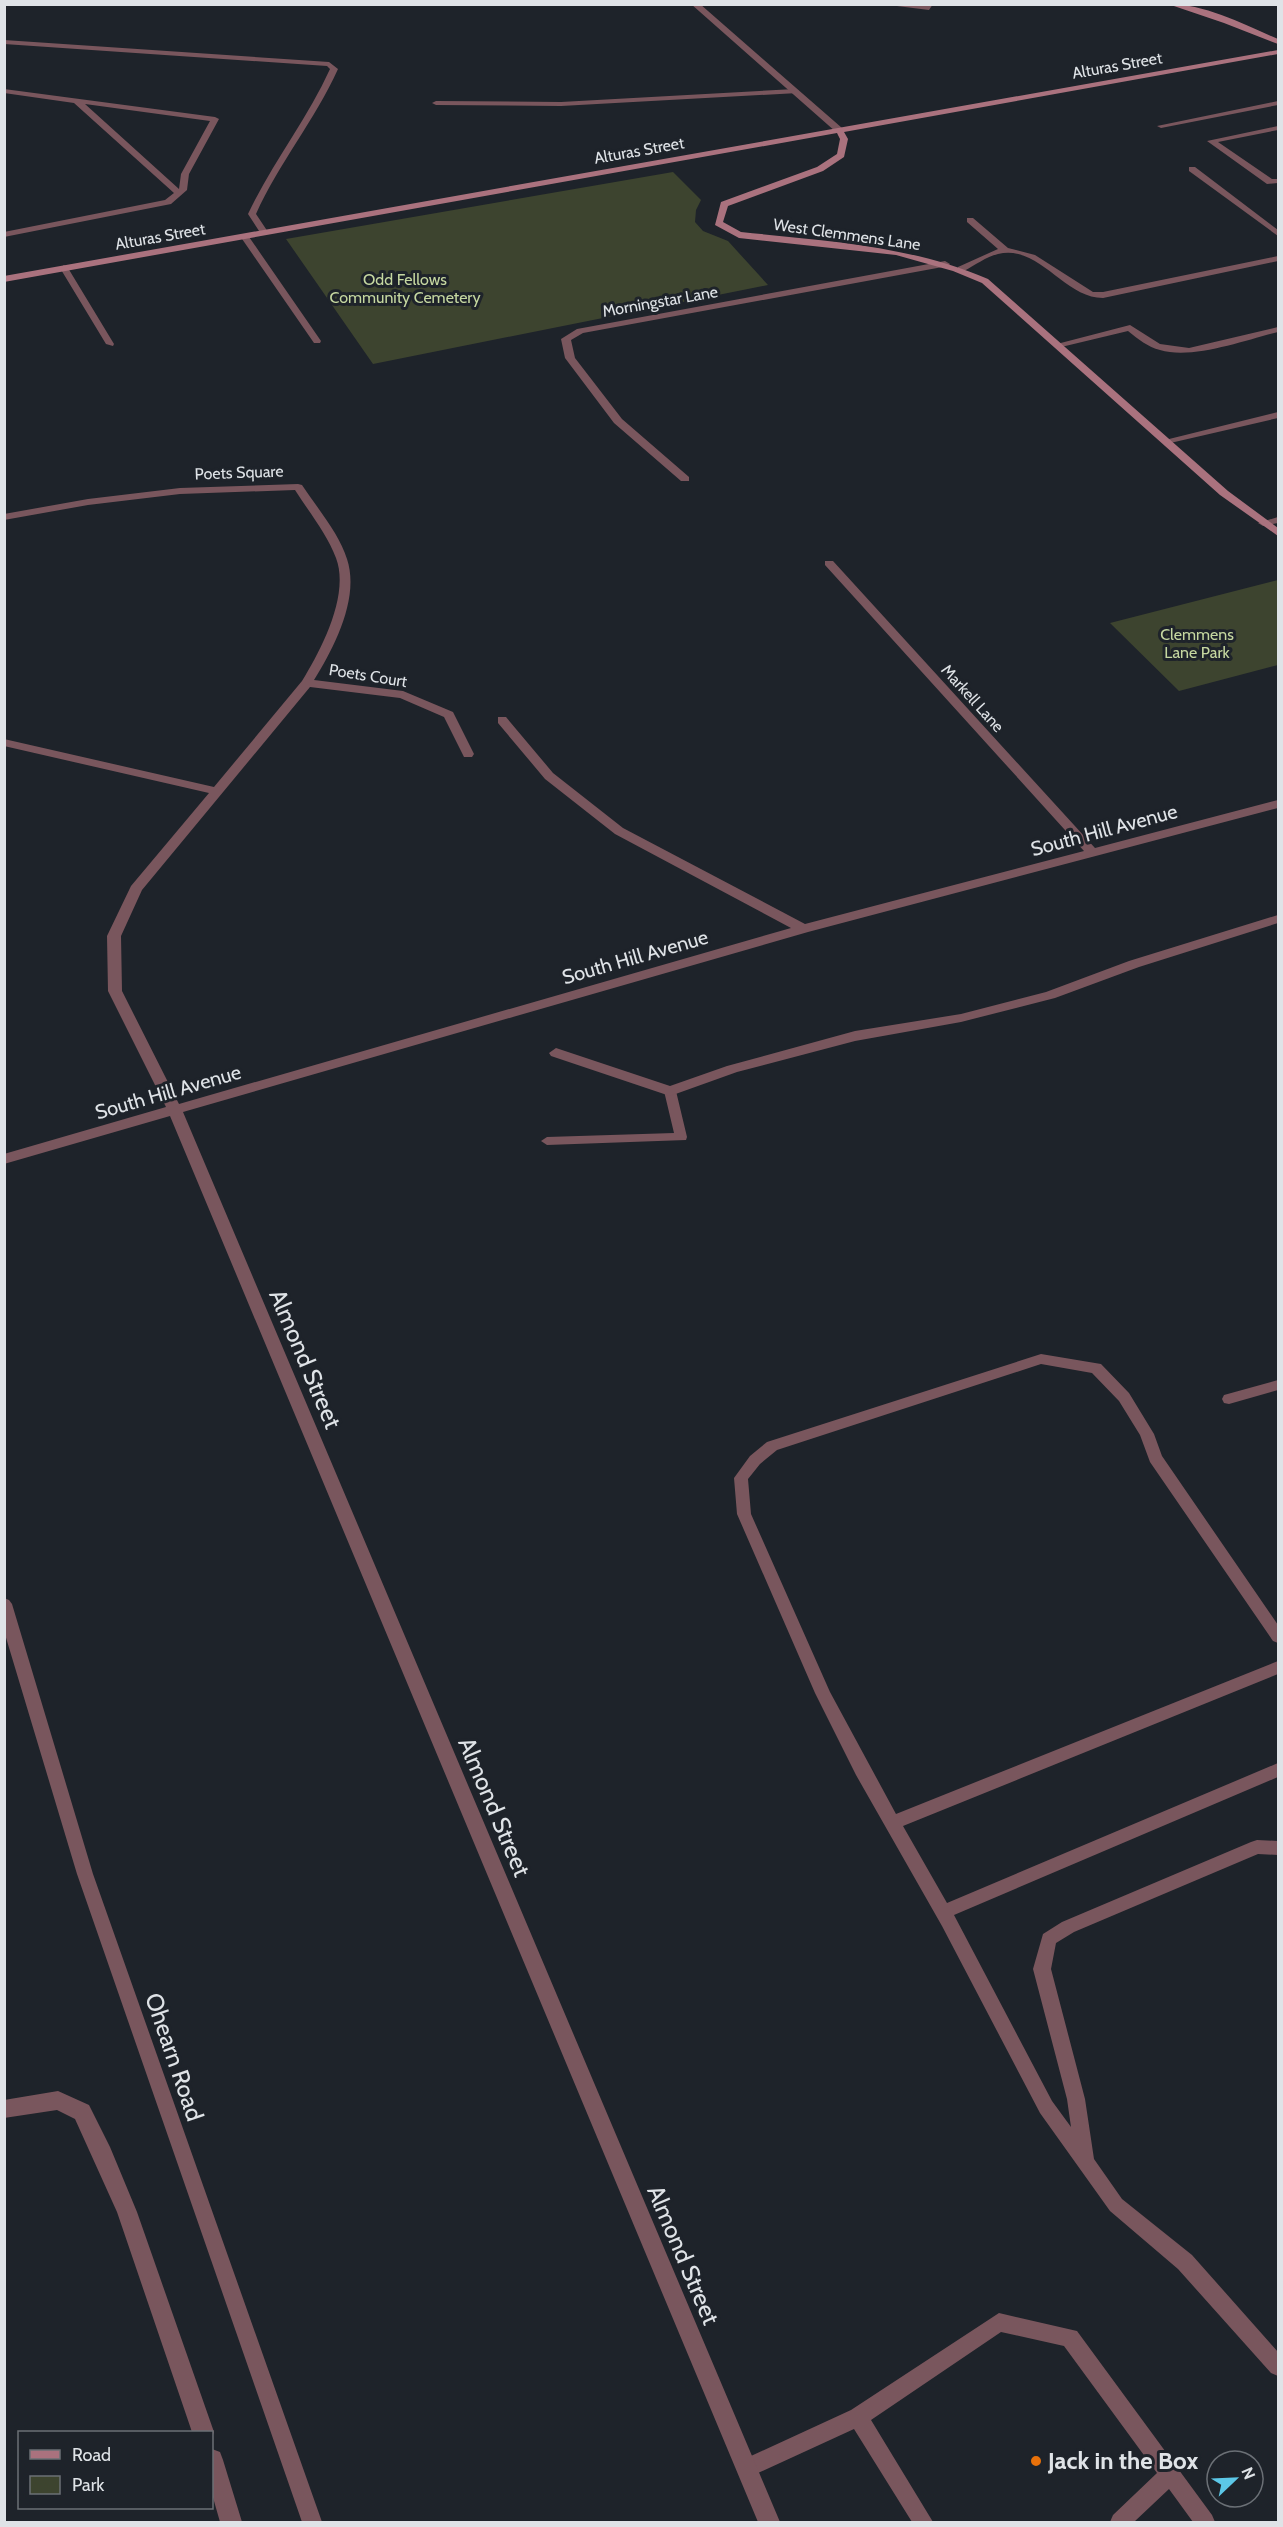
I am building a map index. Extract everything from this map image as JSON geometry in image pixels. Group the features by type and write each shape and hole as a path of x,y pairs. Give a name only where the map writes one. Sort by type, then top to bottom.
{"street":[{"path":"695,4 839,130"},
{"path":"1172,4 1185,6 1227,21 1278,42"},
{"name":"Alturas Street","path":"4,279 1278,52"},
{"name":"West Clemmens Lane","path":"839,130 844,139 841,155 820,169 724,204 718,223 740,236 893,252 961,269 985,281 1224,493 1278,533"},
{"name":"Morningstar Lane","path":"685,479 618,421 570,358 566,339 580,331 945,264"},
{"name":"Poets Square","path":"4,516 88,502 180,491 298,487 343,560 344,599 322,660 307,682 136,888 114,936 116,991 175,1111"},
{"name":"Markell Lane","path":"829,563 1093,854"},
{"name":"Poets Court","path":"307,682 403,695 449,715 468,754"},
{"path":"502,720 549,776 619,831 802,929"},
{"path":"4,742 216,791"},
{"name":"South Hill Avenue","path":"4,1159 802,929 1278,804"},
{"path":"556,1053 670,1091 732,1069 855,1036 961,1018 1050,995 1134,964 1278,919"},
{"name":"Almond Street","path":"175,1111 769,2523"},
{"path":"4,2109 58,2100 82,2112 103,2154 127,2212 201,2431"},
{"path":"213,2463 231,2523"}],"lane":[{"path":"884,4 929,8 930,4"},
{"path":"4,42 329,64 334,69 308,122 258,199 252,214 264,232"},
{"path":"4,91 215,119 185,174 183,190 168,202 8,235 4,223"},
{"path":"436,103 561,104 795,91"},
{"path":"76,100 179,194"},
{"path":"1161,126 1278,103"},
{"path":"1278,128 1212,141 1270,182 1278,181"},
{"path":"1192,169 1278,234"},
{"path":"970,220 1005,250"},
{"path":"244,236 317,341"},
{"path":"961,269 997,251 1027,254 1092,295 1103,295 1278,259"},
{"path":"64,268 111,344"},
{"path":"1057,345 1130,328 1153,346 1174,352 1189,351 1278,330"},
{"path":"1166,441 1278,416"},
{"path":"1263,523 1278,520"},
{"path":"547,1141 681,1137 670,1091"},
{"path":"1278,1637 1155,1458 1147,1434 1124,1397 1096,1368 1041,1359 772,1446 755,1460 741,1478 744,1514 823,1693 862,1770 943,1912 1046,2107 1116,2205 1185,2262 1278,2366"},
{"path":"1229,1399 1278,1384"},
{"name":"Ohearn Road","path":"4,1604 85,1874 312,2523"},
{"path":"892,1823 1278,1668"},
{"path":"943,1912 1278,1770"},
{"path":"1085,2163 1076,2099 1042,1969 1048,1939 1068,1927 1257,1847 1278,1848"},
{"path":"747,2468 858,2417 999,2322 1070,2338 1204,2523"},
{"path":"858,2417 923,2523"},
{"path":"1120,2523 1170,2475"}],"green space":[{"name":"Odd Fellows Community Cemetery","path":"673,172 701,200 696,210 695,222 703,231 728,241 768,285 373,364 286,239"},
{"name":"Clemmens Lane Park","path":"1278,580 1278,665 1179,691 1110,623"}],"place":[{"name":"Jack in the Box","path":"1036,2461"}]}
